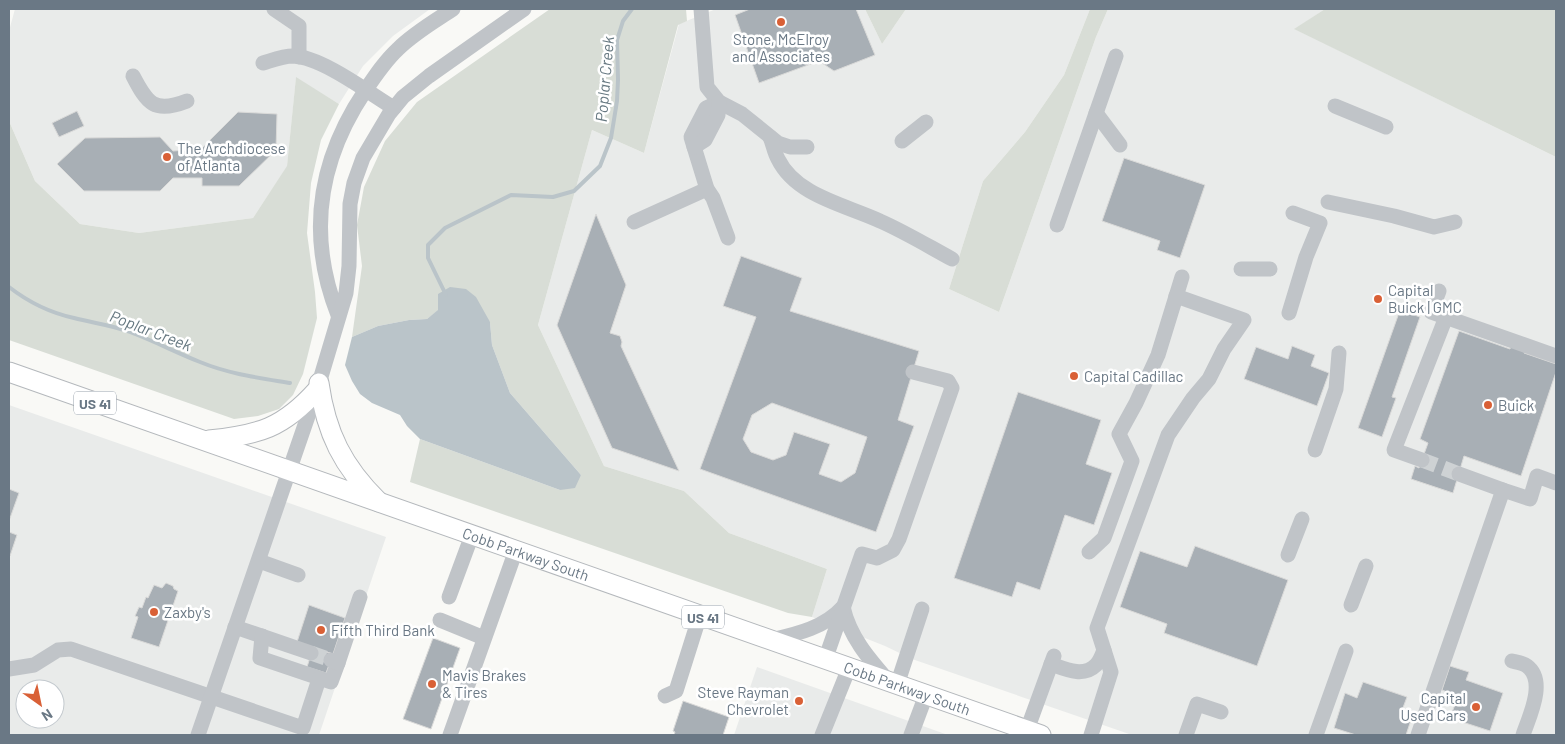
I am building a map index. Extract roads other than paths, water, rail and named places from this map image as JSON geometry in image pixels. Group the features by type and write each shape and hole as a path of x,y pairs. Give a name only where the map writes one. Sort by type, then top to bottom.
{"main road":[{"name":"Cobb Parkway South","path":"9,372 1034,733"},
{"path":"203,440 236,437 270,428 292,414 318,386"},
{"path":"318,386 325,418 335,444 351,469 380,503"}],"street":[{"path":"274,9 299,26 299,57"},
{"path":"338,315 329,292 321,226 322,194 326,173 335,146 365,90 398,48 453,9"},
{"path":"198,735 318,386 346,292 349,266 349,222 354,183 363,158 375,136 403,97 429,76 524,9"},
{"path":"701,9 707,87 719,102 742,114 778,143 790,147 807,147"},
{"path":"1057,225 1116,56"},
{"path":"263,63 282,57 299,57 314,60 394,108"},
{"path":"133,76 146,100 159,106 173,106 187,100"},
{"path":"719,102 718,115 705,140 694,147 707,189 713,198 728,238"},
{"path":"1335,106 1386,127"},
{"path":"1096,113 1120,145"},
{"path":"902,141 926,122"},
{"path":"770,137 778,159 788,173 803,186 827,193 952,258"},
{"path":"634,222 707,189"},
{"path":"1328,202 1394,216 1434,228 1455,222"},
{"path":"1289,313 1306,257 1320,223 1293,213"},
{"path":"1241,269 1270,270"},
{"path":"1089,552 1104,538 1132,462 1119,434 1136,403 1158,355 1182,277"},
{"path":"1439,291 1431,312 1556,356"},
{"path":"1091,735 1111,672 1097,628 1168,434 1209,379 1224,348 1244,320 1176,296"},
{"path":"1422,460 1394,450 1446,317"},
{"path":"1314,450 1336,389 1339,353"},
{"path":"825,660 862,554 877,558 893,550 900,539 952,388 948,381 913,372"},
{"path":"1458,474 1530,499 1538,476 1556,483"},
{"path":"1418,735 1504,490"},
{"path":"1288,555 1302,519"},
{"path":"449,596 472,535"},
{"path":"450,735 516,550"},
{"path":"259,561 298,575"},
{"path":"1351,605 1366,566"},
{"path":"262,636 260,658 331,682 334,662 360,597"},
{"path":"771,640 810,629 830,619 844,606"},
{"path":"844,606 855,639 870,660 894,684 922,608"},
{"path":"665,696 676,690 700,616"},
{"path":"440,620 484,638"},
{"path":"235,627 311,653"},
{"path":"9,669 34,665 58,650 71,649 303,728 319,679"},
{"path":"1034,733 1052,660 1073,671 1084,672 1096,665 1104,650"},
{"path":"1316,735 1346,650"},
{"path":"1512,661 1526,666 1534,675 1537,695 1522,735"},
{"path":"822,735 849,668"},
{"path":"911,735 926,695"},
{"path":"1186,735 1197,704 1221,712"}],"waterway":[{"name":"Poplar Creek","path":"446,295 428,258 428,245 445,228 511,195 553,197 574,191 600,166 611,138 617,101 617,40 623,21 632,9"},
{"name":"Poplar Creek","path":"9,287 31,302 48,310 123,330 222,370 290,383"}],"tunnel":[{"path":"1422,460 1459,474"},
{"path":"311,653 331,660"}],"place":[{"name":"Stone, McElroy and Associates","path":"781,22"},
{"name":"The Archdiocese of Atlanta","path":"167,157"},
{"name":"Capital Buick | GMC","path":"1378,299"},
{"name":"Capital Cadillac","path":"1074,376"},
{"name":"Buick","path":"1488,405"},
{"name":"Zaxby's","path":"154,612"},
{"name":"Fifth Third Bank","path":"321,630"},
{"name":"Mavis Brakes & Tires","path":"432,684"},
{"name":"Steve Rayman Chevrolet","path":"799,701"},
{"name":"Capital Used Cars","path":"1476,707"}]}
